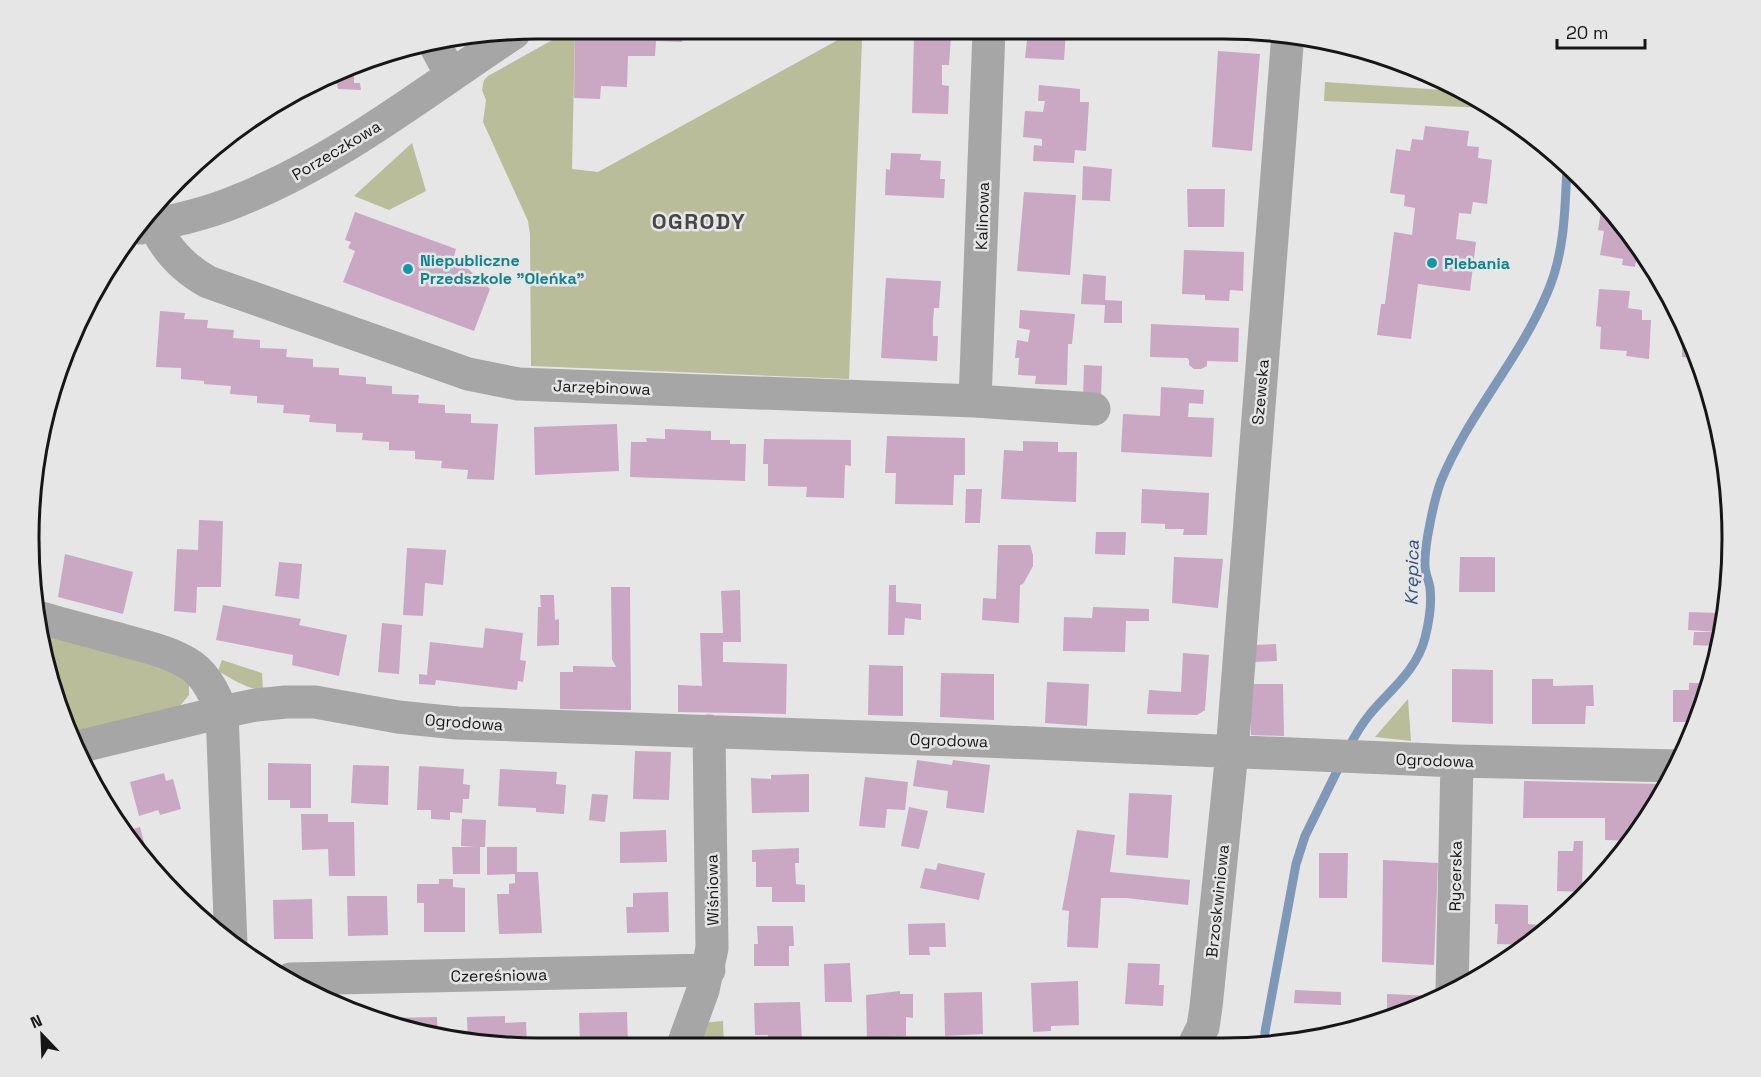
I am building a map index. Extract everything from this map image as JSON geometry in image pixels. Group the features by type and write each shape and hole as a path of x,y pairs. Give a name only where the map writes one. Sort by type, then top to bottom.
{"street":[{"name":"Kalinowa","path":"975,401 989,39"},
{"name":"Porzeczkowa","path":"152,222 193,216 274,186 347,146 503,40"},
{"name":"Szewska","path":"1232,752 1287,43"},
{"path":"438,50 451,75"},
{"name":"Jarzębinowa","path":"150,225 180,264 208,282 484,379 518,384 975,401 1094,409"},
{"path":"46,619 155,649 194,667 207,681 222,712 231,932"},
{"name":"Ogrodowa","path":"84,745 256,705 315,702 438,722 1457,761 1667,766"},
{"name":"Wiśniowa","path":"685,1038 709,970 712,928 710,731"},
{"name":"Brzoskwiniowa","path":"1198,1038 1203,1027 1206,1007 1232,752"},
{"name":"Rycerska","path":"1452,981 1457,761"},
{"name":"Czereśniowa","path":"304,979 709,970"}],"green space":[{"path":"554,39 575,39 572,169 598,172 840,39 861,39 849,379 531,366 530,234 528,221 483,122 486,100 482,90 484,80"},
{"path":"1325,82 1441,90 1474,107 1324,101"},
{"path":"412,143 426,191 389,210 354,196"},
{"path":"48,633 174,670 189,684 189,695 179,707 79,734 56,668"},
{"path":"222,660 262,673 263,690 245,686 218,671"},
{"path":"1408,699 1411,741 1375,737"},
{"path":"723,1021 724,1038 701,1038 703,1023"}],"building":[{"path":"575,39 682,39 682,42 656,41 655,56 628,56 627,87 601,86 600,99 574,98"},
{"path":"914,39 951,39 949,65 942,65 942,85 949,86 948,114 912,113"},
{"path":"1027,39 1066,39 1064,60 1025,58"},
{"path":"1218,51 1260,54 1252,151 1212,147"},
{"path":"354,75 354,83 360,83 361,90 338,89 337,84 332,84"},
{"path":"1039,85 1080,89 1080,102 1089,102 1086,151 1075,150 1074,163 1033,161 1034,145 1042,146 1042,139 1023,137 1025,111 1043,112 1045,101 1038,101"},
{"path":"1425,126 1469,131 1467,146 1479,147 1478,158 1492,160 1487,204 1473,202 1471,214 1459,213 1456,239 1476,242 1470,291 1418,284 1411,339 1377,335 1381,304 1385,304 1394,232 1412,235 1415,208 1404,206 1405,195 1390,193 1396,149 1410,151 1412,139 1423,140"},
{"path":"891,153 921,154 920,160 941,161 940,179 945,179 944,198 885,195 886,169 890,170"},
{"path":"1083,166 1112,169 1110,201 1082,200"},
{"path":"1187,189 1225,189 1224,227 1188,227"},
{"path":"1024,192 1076,195 1070,275 1017,271"},
{"name":"Niepubliczne Przedszkole \"Oleńka\"","path":"355,212 456,249 454,256 490,289 474,331 343,282 355,251 348,248 351,242 345,240"},
{"path":"1601,212 1638,261 1635,267 1622,265 1623,259 1600,255 1604,231 1598,230"},
{"path":"1184,250 1244,252 1243,291 1230,290 1229,301 1205,300 1205,295 1182,294"},
{"path":"1083,274 1106,276 1105,300 1122,301 1122,323 1104,323 1105,305 1081,304"},
{"path":"886,278 941,281 939,308 934,308 933,321 933,336 938,336 937,361 881,358"},
{"path":"1599,289 1630,291 1628,308 1642,310 1642,320 1651,320 1649,359 1626,356 1627,351 1600,349 1601,327 1596,326"},
{"path":"1020,310 1075,314 1072,344 1068,344 1067,385 1035,384 1036,376 1018,375 1019,358 1015,358 1017,340 1028,342 1030,330 1019,328"},
{"path":"160,311 185,313 184,319 208,320 207,328 234,330 233,338 260,340 260,348 287,349 286,357 313,359 313,367 339,368 339,375 366,377 366,384 392,386 392,394 419,395 418,403 445,405 445,413 471,414 471,423 498,424 494,480 467,479 468,470 441,468 442,461 415,459 415,451 389,450 389,442 362,440 363,433 336,432 336,424 309,422 310,415 283,413 284,405 257,403 257,396 230,394 231,386 181,379 181,368 156,367"},
{"path":"1151,324 1239,328 1238,362 1207,361 1207,366 1194,369 1189,365 1187,358 1150,357"},
{"path":"1682,343 1688,357 1682,357"},
{"path":"1084,365 1102,366 1101,399 1083,399"},
{"path":"1161,387 1204,390 1203,404 1189,403 1188,417 1214,418 1212,457 1121,452 1123,414 1160,416"},
{"path":"617,424 619,471 535,475 534,427"},
{"path":"665,429 711,431 711,440 730,440 730,444 746,444 745,481 630,477 631,442 647,442 646,438 665,439"},
{"path":"887,436 965,438 965,475 954,475 953,505 895,504 896,473 885,473"},
{"path":"764,439 851,440 851,466 845,465 844,498 806,497 807,487 768,486 768,464 763,464"},
{"path":"1023,441 1058,442 1058,452 1077,452 1076,502 1001,499 1004,450 1023,451"},
{"path":"966,489 982,489 980,523 965,523"},
{"path":"1142,489 1209,493 1207,535 1183,535 1184,529 1165,529 1165,524 1141,523"},
{"path":"199,520 223,521 221,587 197,587 196,613 174,611 177,549 198,550"},
{"path":"1096,532 1126,532 1125,555 1095,554"},
{"path":"998,545 1030,545 1033,555 1033,566 1023,584 1020,585 1019,623 982,620 983,598 996,599"},
{"path":"407,548 446,550 443,585 425,583 423,616 403,615"},
{"path":"65,554 133,572 123,614 58,597"},
{"path":"1174,557 1223,559 1218,608 1172,603"},
{"path":"1460,557 1495,557 1495,592 1459,592"},
{"path":"279,562 302,564 299,599 275,596"},
{"path":"889,585 896,585 896,602 921,604 921,620 905,618 904,635 888,635"},
{"path":"611,587 630,587 631,710 560,709 560,672 573,672 573,666 616,667 612,659"},
{"path":"740,590 741,642 723,642 723,662 787,664 786,714 678,712 678,685 702,686 700,633 723,633 721,591"},
{"path":"540,595 554,595 555,620 559,619 559,645 537,646"},
{"path":"223,605 301,619 299,625 347,635 339,676 292,665 293,655 216,640"},
{"path":"1093,607 1149,609 1149,621 1126,621 1125,652 1063,651 1064,617 1092,618"},
{"path":"1689,612 1716,613 1713,632 1688,630"},
{"path":"382,623 402,625 399,674 378,672"},
{"path":"485,628 523,633 520,660 526,661 523,682 518,681 517,690 436,680 435,685 419,684 419,674 427,675 430,642 483,648"},
{"path":"1694,632 1713,632 1710,646 1693,645"},
{"path":"1276,644 1277,661 1252,662 1254,645"},
{"path":"1183,653 1209,655 1205,710 1197,715 1147,714 1149,690 1181,692"},
{"path":"869,665 903,666 903,716 868,715"},
{"path":"1452,669 1493,670 1493,724 1452,722"},
{"path":"941,673 994,674 994,720 940,717"},
{"path":"1532,679 1553,679 1553,686 1593,685 1594,706 1586,706 1585,724 1532,724"},
{"path":"1047,682 1089,684 1087,726 1045,723"},
{"path":"1689,683 1700,683 1687,722 1673,722 1673,690 1689,690"},
{"path":"1249,684 1283,684 1284,736 1251,735"},
{"path":"635,751 671,752 669,800 633,799"},
{"path":"917,760 952,765 953,760 990,765 984,813 946,808 948,791 913,786"},
{"path":"268,763 311,764 311,808 290,808 290,800 268,800"},
{"path":"353,765 389,766 388,805 351,803"},
{"path":"419,766 464,769 463,784 470,785 469,799 463,799 462,813 450,812 450,820 431,819 431,810 417,810"},
{"path":"500,769 557,772 556,784 566,785 564,814 536,812 536,808 498,806"},
{"path":"164,773 166,781 173,779 181,809 160,815 158,810 139,816 130,782"},
{"path":"809,774 809,812 752,813 751,778 771,779 771,775"},
{"path":"865,777 908,782 905,810 887,809 885,828 859,826"},
{"path":"1524,781 1657,784 1621,841 1605,840 1605,818 1523,818"},
{"path":"1129,793 1172,795 1168,858 1126,855"},
{"path":"592,794 608,795 605,822 589,820"},
{"path":"909,807 928,811 919,849 901,846"},
{"path":"301,814 328,814 328,822 354,822 355,876 329,876 328,849 302,850"},
{"path":"462,819 486,820 485,847 480,847 480,874 453,874 452,847 475,847 461,846"},
{"path":"140,827 145,847 142,843 132,829"},
{"path":"666,830 667,862 620,863 620,832"},
{"path":"1077,830 1115,835 1110,872 1190,880 1188,905 1126,898 1101,898 1098,948 1067,947 1069,911 1062,910"},
{"path":"1574,841 1583,841 1582,885 1576,892 1557,891 1558,851 1573,851"},
{"path":"487,847 517,847 517,872 538,872 542,933 499,934 497,894 509,894 509,884 515,883 515,874 487,875"},
{"path":"799,848 799,863 795,863 796,884 805,885 805,902 772,902 772,887 756,887 756,862 752,862 752,850"},
{"path":"1319,853 1348,853 1347,898 1319,898"},
{"path":"1383,860 1438,863 1434,965 1382,962"},
{"path":"938,863 985,873 979,900 920,888 925,868 936,870"},
{"path":"439,879 453,879 453,887 465,888 465,932 424,932 424,903 417,903 417,884 439,884"},
{"path":"668,892 669,932 627,933 626,907 633,907 633,893"},
{"path":"347,896 387,896 388,935 348,936"},
{"path":"312,899 313,939 274,939 273,900"},
{"path":"1495,904 1528,905 1528,924 1539,925 1513,945 1497,944 1498,924 1495,924"},
{"path":"945,923 946,947 929,947 930,955 909,955 908,924"},
{"path":"757,926 793,926 794,946 789,946 789,966 754,966 754,944 758,944"},
{"path":"850,963 852,1002 825,1002 824,964"},
{"path":"1128,963 1160,964 1159,985 1164,985 1163,1006 1125,1004"},
{"path":"1078,981 1079,1025 1051,1026 1051,1031 1033,1032 1031,983"},
{"path":"1295,990 1341,992 1341,1005 1294,1003"},
{"path":"900,991 900,994 913,994 913,1018 906,1017 906,1036 867,1038 866,995"},
{"path":"982,992 983,1034 945,1036 944,993"},
{"path":"1387,994 1423,996 1414,1000 1387,1010"},
{"path":"800,1002 802,1038 768,1038 768,1035 755,1035 754,1003"},
{"path":"627,1012 628,1038 580,1038 579,1013"},
{"path":"505,1016 505,1023 526,1022 527,1038 468,1033 467,1017"},
{"path":"437,1017 438,1027 409,1021 399,1018"}],"waterway":[{"name":"Krępica","path":"1348,749 1367,718 1402,679 1421,649 1430,607 1430,588 1425,569 1426,547 1438,489 1452,456 1537,316 1548,291 1561,245 1567,176"},
{"name":"Krępica","path":"1265,1036 1296,864 1305,836 1342,761"}],"place":[{"name":"Plebania","path":"1432,263"},
{"name":"Niepubliczne Przedszkole \"Oleńka\"","path":"408,269"}],"district":[{"name":"OGRODY","path":"699,221"}]}
